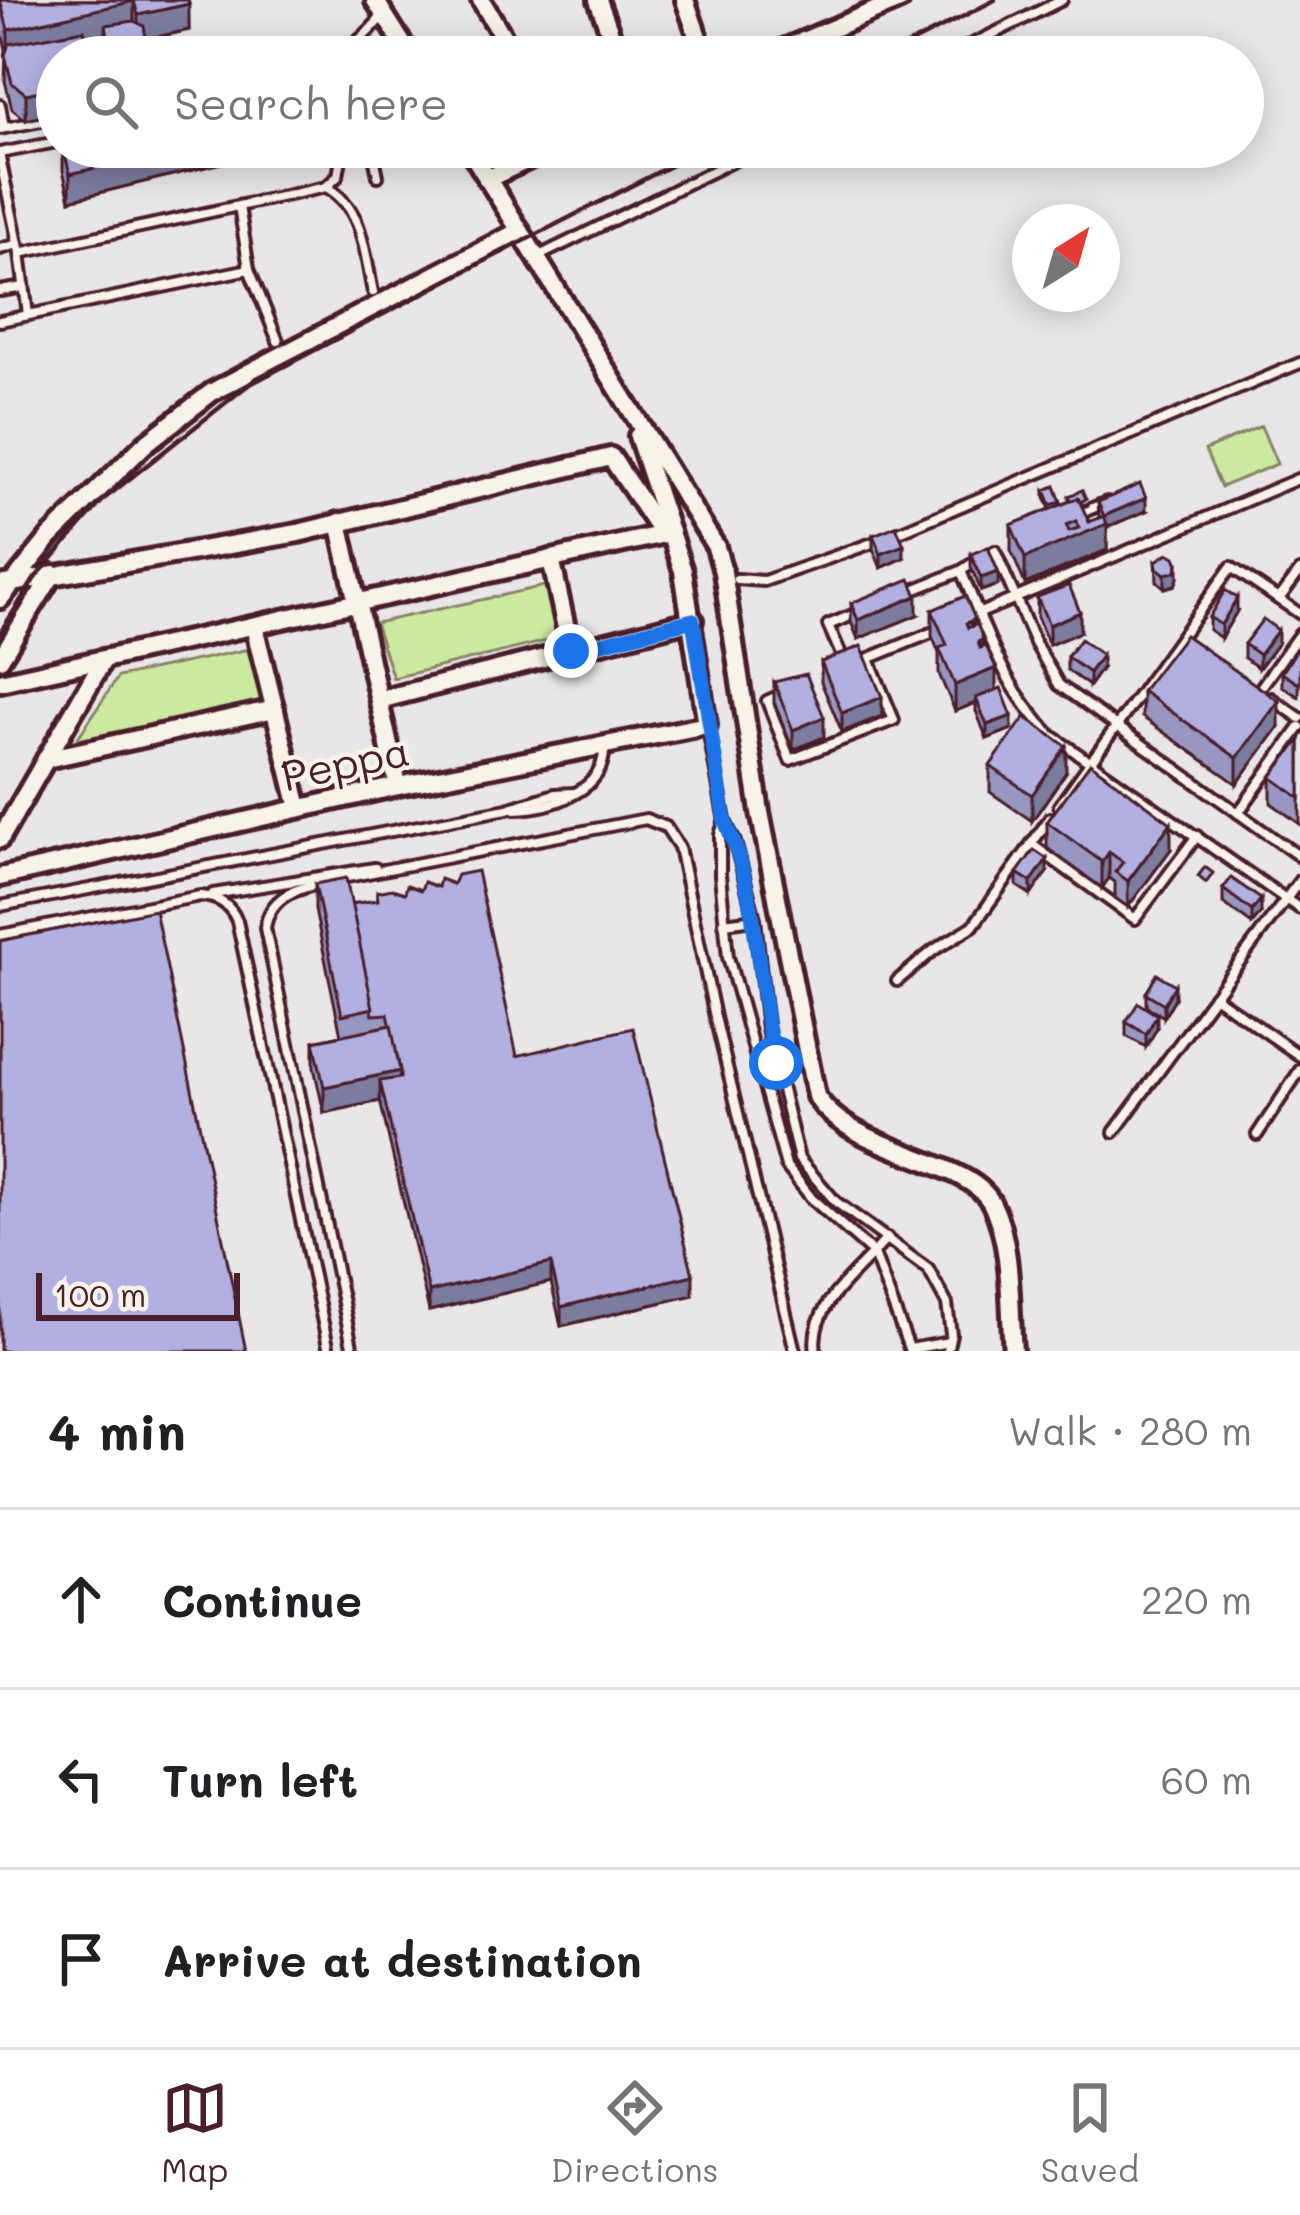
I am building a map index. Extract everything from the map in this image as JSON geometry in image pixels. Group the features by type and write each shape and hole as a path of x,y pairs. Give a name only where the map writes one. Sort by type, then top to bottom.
{"street":[{"path":"481,0 502,36"},
{"path":"598,0 611,36"},
{"path":"686,0 698,36"},
{"path":"815,36 900,0"},
{"path":"380,7 397,36"},
{"path":"482,168 716,547 812,1086 831,1113 884,1145 970,1181 985,1193 1002,1233 1013,1351"},
{"path":"488,178 510,168"},
{"path":"3,589 145,444 212,392 519,231"},
{"path":"630,413 693,620 707,725"},
{"path":"3,589 53,574 298,533 611,458 666,534"},
{"path":"339,522 398,786"},
{"path":"0,682 666,534"},
{"path":"551,560 571,651"},
{"path":"0,659 53,574"},
{"path":"379,700 693,620"},
{"path":"254,626 299,808"},
{"path":"0,839 104,659"},
{"path":"46,759 275,709"},
{"name":"Peppa","path":"0,877 398,786 707,725"}],"lane":[{"path":"989,36 1062,0"},
{"path":"363,36 380,7"},
{"path":"0,105 2,129 36,122"},
{"path":"28,314 0,155 36,147"},
{"path":"0,249 326,187 339,168"},
{"path":"376,168 377,176"},
{"path":"535,259 719,168"},
{"path":"326,187 355,211 373,292"},
{"path":"239,205 249,269 278,341"},
{"path":"0,222 13,219"},
{"path":"0,322 249,269"},
{"path":"0,291 24,287"},
{"path":"737,579 764,581 857,550 1300,363"},
{"path":"873,607 828,625 847,668 1300,478"},
{"path":"1072,518 1127,494"},
{"path":"895,598 962,571 967,564 1014,542"},
{"path":"995,551 1059,686 1300,857"},
{"path":"897,981 973,926 1231,567 1300,614"},
{"path":"962,571 1022,706 1051,735 1300,909"},
{"path":"1279,599 1300,571"},
{"path":"1259,690 1300,632"},
{"path":"1182,634 1201,648"},
{"path":"787,692 766,701 790,760 894,720 868,659"},
{"path":"1238,814 1299,719 1240,676"},
{"path":"707,725 725,821 755,919 767,1029 799,1159 836,1202 918,1259 936,1280 950,1316 949,1347 910,1350 874,1254 812,1199 785,1166 739,1006 724,923 720,835 725,821"},
{"path":"0,906 507,809 542,808 574,794 598,771 604,745"},
{"path":"353,1351 265,928 271,907 287,892 646,819 672,832 680,847 795,1351"},
{"path":"1031,844 1136,919 1196,836"},
{"path":"0,935 358,868 395,868"},
{"path":"1114,1132 1300,880"},
{"path":"200,896 220,901 237,921 329,1351"},
{"path":"724,923 755,919"},
{"path":"1214,996 1300,1056"},
{"path":"1257,1136 1300,1070"},
{"path":"816,1351 813,1334 818,1317 887,1238"}],"green space":[{"path":"1261,426 1277,464 1221,487 1205,450"},
{"path":"549,585 559,638 393,678 375,623"},
{"path":"249,649 262,703 75,742 118,677"}],"building":[{"path":"0,0 188,0 189,4 138,15 134,1 8,30"},
{"path":"134,21 144,26 146,36 108,36 106,25"},
{"path":"84,30 86,36 52,36"},
{"path":"36,39 36,92 26,94 12,83 5,55 9,44"},
{"path":"1140,484 1146,498 1104,516 1098,502"},
{"path":"1055,486 1061,502 1051,505 1045,490"},
{"path":"1082,490 1086,499 1071,501 1069,496"},
{"path":"1078,498 1089,522 1104,516 1107,524 1025,558 1011,525"},
{"path":"896,526 904,545 881,554 873,535"},
{"path":"988,547 998,572 981,578 971,554"},
{"path":"1168,553 1178,564 1175,572 1165,574 1156,561"},
{"path":"910,579 917,596 858,620 851,603"},
{"path":"1069,585 1080,612 1049,625 1037,597"},
{"path":"1225,590 1237,598 1221,625 1209,617"},
{"path":"965,596 975,619 966,623 968,628 977,624 983,639 978,642 980,648 986,646 996,668 955,685 939,648 947,645 932,610"},
{"path":"1263,619 1278,630 1259,655 1244,644"},
{"path":"1185,635 1279,701 1237,758 1142,691"},
{"path":"1080,639 1102,655 1089,673 1067,657"},
{"path":"1300,644 1300,682 1299,684 1282,673"},
{"path":"861,646 882,697 842,713 821,662"},
{"path":"806,674 824,717 793,730 774,682"},
{"path":"1001,688 1012,716 987,725 976,698"},
{"path":"1025,717 1066,746 1032,795 990,766"},
{"path":"1300,740 1300,798 1271,777"},
{"path":"1090,763 1171,823 1128,881 1115,872 1123,862 1109,852 1102,862 1047,822"},
{"path":"1034,850 1047,859 1031,882 1017,873"},
{"path":"1205,867 1213,873 1206,883 1198,876"},
{"path":"477,871 517,1056 633,1028 693,1275 561,1307 551,1263 429,1292 380,1081 400,1078 400,1071 388,1014 373,1015 351,904 378,900 377,892 405,893 407,885 421,890 424,882 438,887 440,879 453,884 457,875"},
{"path":"346,878 373,1008 342,1015 315,884"},
{"path":"1231,878 1261,899 1252,911 1223,889"},
{"path":"155,910 246,1351 0,1351 0,941"},
{"path":"1157,974 1175,985 1164,1004 1146,993"},
{"path":"1138,1003 1157,1015 1146,1034 1126,1022"},
{"path":"391,1025 400,1071 324,1087 314,1041"}],"railway":[{"path":"925,36 995,0"},
{"path":"0,633 35,578 104,499 257,378 666,168"}],"route":[{"path":"571,651 693,620 725,821 755,919 767,1029 776,1063"}]}
